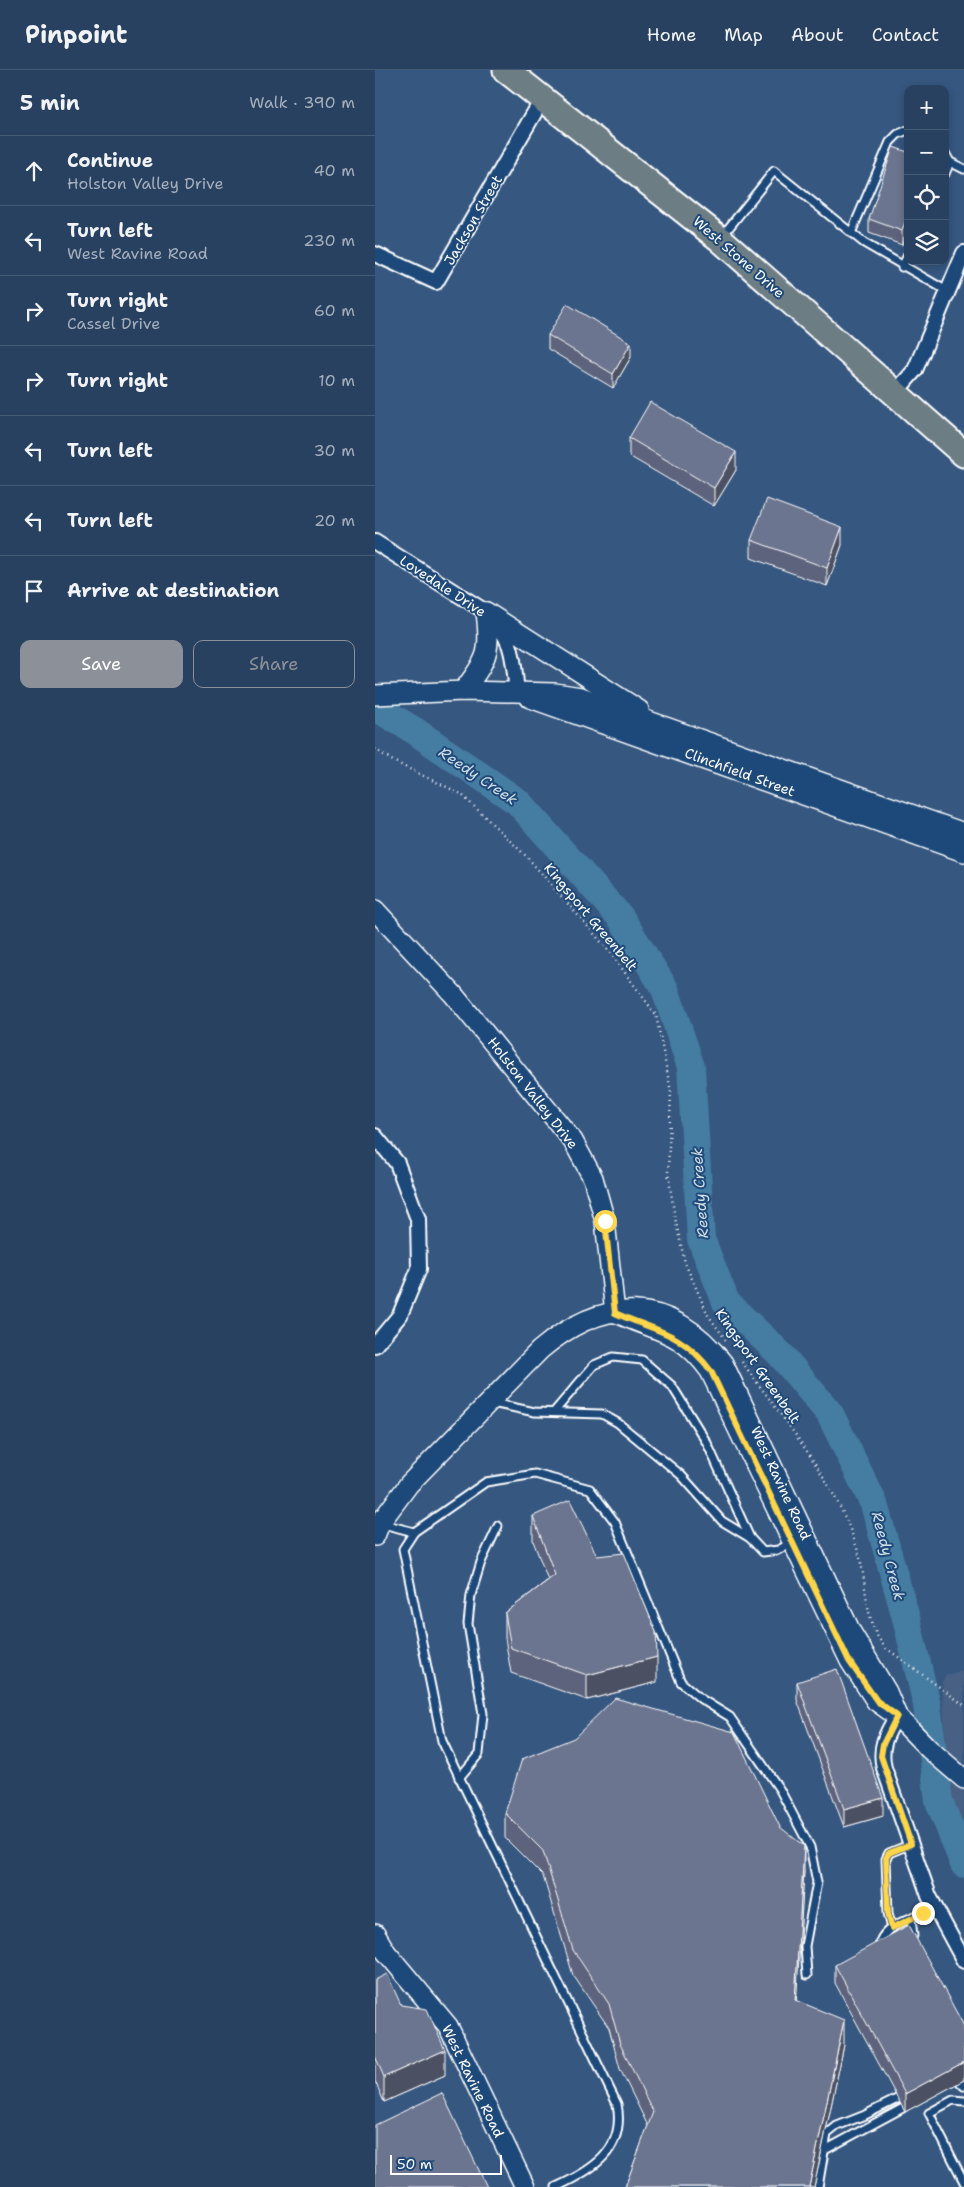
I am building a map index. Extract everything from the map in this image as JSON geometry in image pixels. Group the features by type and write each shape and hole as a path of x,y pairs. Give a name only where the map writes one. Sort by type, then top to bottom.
{"highway":[{"name":"West Stone Drive","path":"506,70 720,239 964,454"}],"street":[{"name":"Jackson Street","path":"375,254 436,282 543,98"},
{"path":"895,393 915,370 964,253"},
{"name":"Lovedale Drive","path":"375,542 486,612 502,627 511,649 517,693"},
{"path":"463,691 479,670 488,649 486,612"},
{"path":"486,612 666,727"},
{"name":"Clinchfield Street","path":"375,695 463,691 555,693 581,697 964,833"},
{"name":"Clinchfield Street","path":"517,693 964,852"},
{"name":"Holston Valley Drive","path":"375,910 453,994 573,1141 593,1178 605,1221 615,1313"},
{"path":"375,1136 397,1163 417,1219 419,1269 400,1315 375,1345"},
{"name":"West Ravine Road","path":"377,1530 409,1484 540,1350 560,1332 586,1320 615,1313 641,1309 661,1314 683,1324 713,1350 731,1376 799,1539 887,1692 901,1721 964,1779"},
{"path":"901,1721 883,1744 881,1756 935,1908 964,1961"},
{"name":"West Ravine Road","path":"375,1934 381,1956 447,2026 525,2187"}],"lane":[{"path":"851,233 890,142 898,134 904,132"},
{"path":"950,162 964,169"},
{"path":"720,239 774,171 851,233 902,267 947,291"},
{"path":"902,267 904,263"},
{"path":"554,1412 595,1365 613,1357 642,1360 672,1386 707,1443 750,1538"},
{"path":"490,1402 535,1412 602,1414 618,1423 681,1474 723,1521 750,1538 763,1552 778,1550 799,1539"},
{"path":"556,2187 599,2163 615,2140 620,2120 617,2104 442,1741 403,1549 414,1532 486,1482 535,1474 590,1489 615,1522 681,1682 701,1699 730,1716 779,1790 810,1847 817,1882 805,1946 807,1975"},
{"path":"459,1778 479,1754 483,1714 468,1624 471,1595 481,1562 498,1526"},
{"path":"377,1530 414,1532"},
{"path":"892,1928 888,1913 886,1858 889,1853 911,1844"},
{"path":"882,1958 879,1952 879,1944 892,1928 935,1908"},
{"path":"911,1919 915,1942"},
{"path":"818,2187 825,2150 824,2141 827,2134 837,2126 865,2116 897,2099"},
{"path":"964,2101 953,2100 929,2113 964,2182"},
{"path":"825,2150 903,2108"}],"path":[{"name":"Kingsport Greenbelt","path":"375,749 393,761 461,794 527,857 609,950 656,1015 671,1092 668,1173 685,1263 708,1315 731,1347"},
{"name":"Kingsport Greenbelt","path":"737,1355 819,1469 844,1515 860,1557 873,1625 878,1640 964,1705"}],"shaded area":[{"path":"964,1671 964,1836 955,1814 945,1740 942,1682 946,1675"}],"building":[{"path":"893,147 904,151 904,225 902,231 869,219"},
{"path":"567,304 631,343 613,374 548,335"},
{"path":"650,402 736,452 714,488 629,438"},
{"path":"767,499 842,527 827,568 751,540"},
{"path":"570,1500 597,1556 624,1553 656,1632 657,1657 587,1675 511,1648 505,1613 555,1575 533,1516"},
{"path":"837,1669 883,1798 844,1809 797,1682"},
{"path":"615,1698 734,1732 780,1827 804,1846 795,2000 844,2020 809,2187 625,2187 653,2112 620,2044 609,2004 573,1950 543,1851 505,1813 522,1759 574,1738"},
{"path":"909,1925 964,2026 964,2062 905,2094 835,1965"},
{"path":"387,1974 401,2005 427,2009 445,2050 384,2077 375,2056 375,1980"},
{"path":"442,2093 487,2187 375,2187 375,2125"}],"waterway":[{"name":"Reedy Creek","path":"375,707 415,731 518,802 621,918 665,989 691,1067 701,1239 726,1302 781,1355 830,1414 874,1504 906,1618 927,1705 939,1801 964,1864"}],"route":[{"path":"605,1221 615,1313 635,1322 661,1329 672,1335 694,1351 711,1371 849,1661 877,1701 897,1716 888,1731 881,1756 911,1844 889,1853 886,1858 888,1913 892,1928 923,1913"}]}
